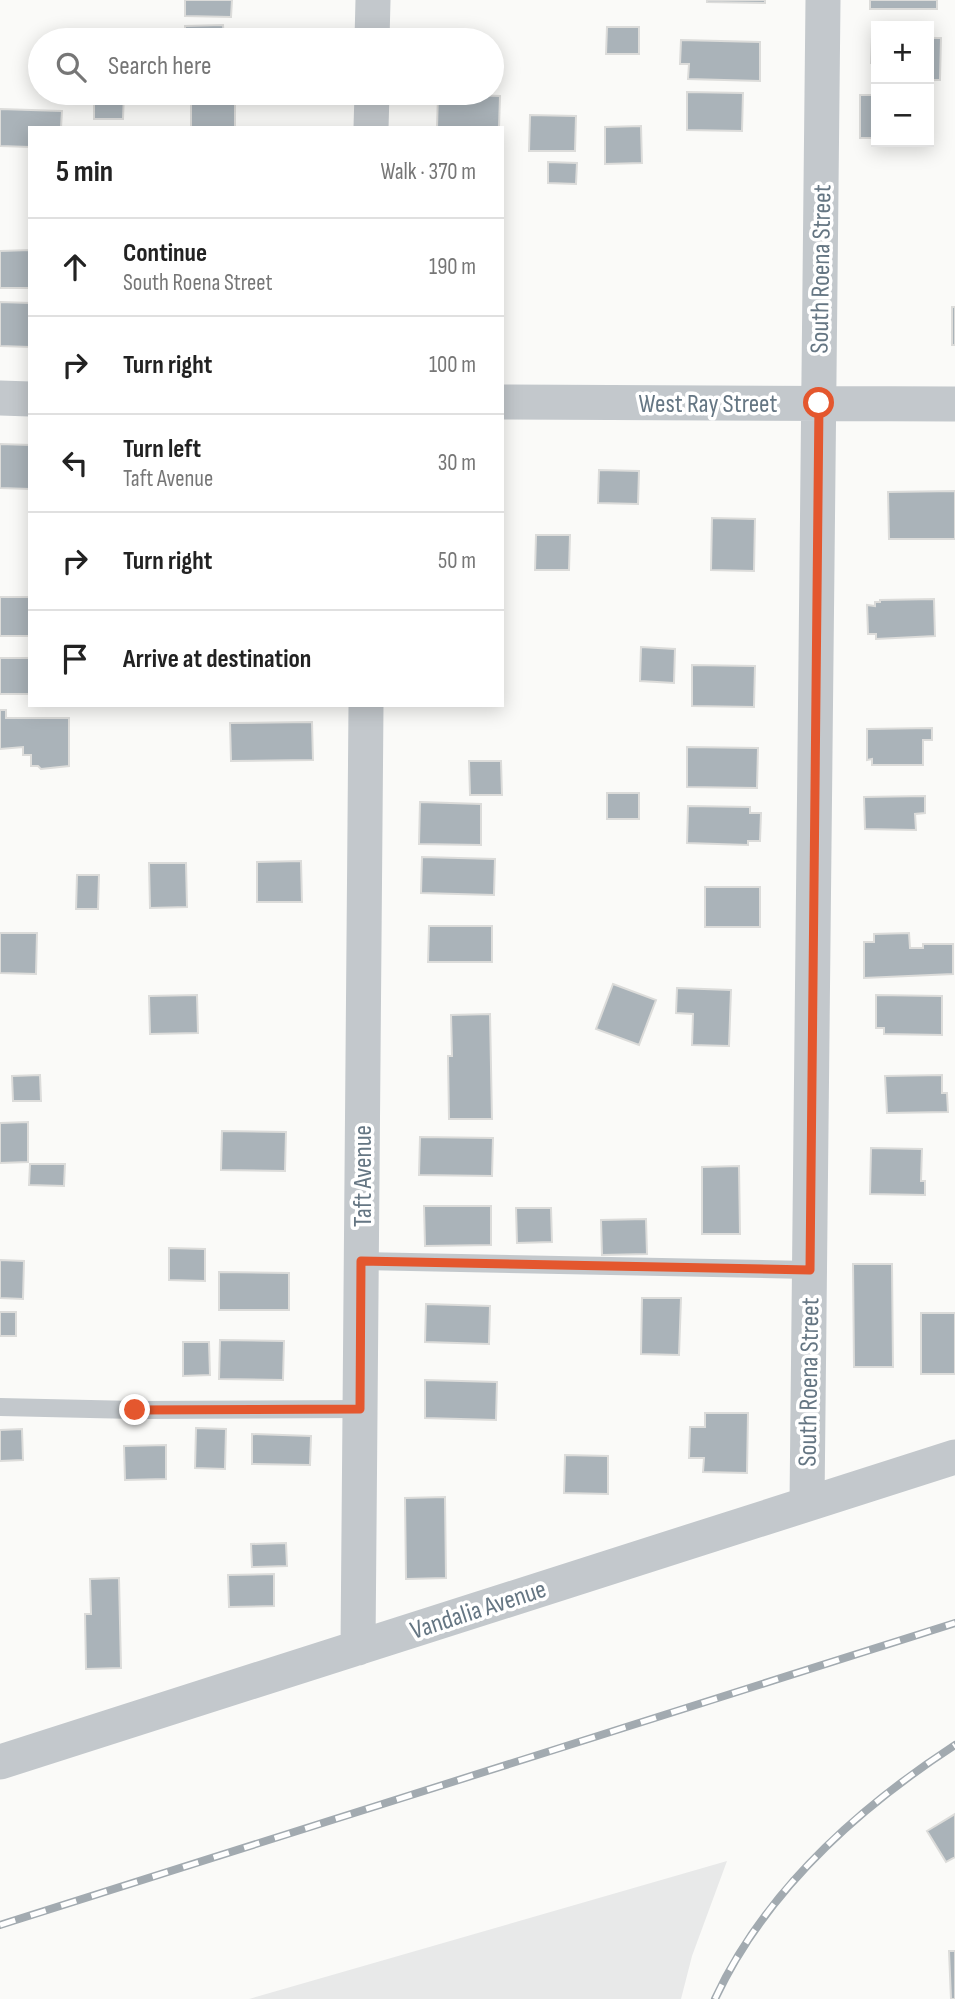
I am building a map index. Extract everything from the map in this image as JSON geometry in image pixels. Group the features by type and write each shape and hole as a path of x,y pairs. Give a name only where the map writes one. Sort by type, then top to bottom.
{"street":[{"path":"372,28 373,0"},
{"name":"South Roena Street","path":"807,1504 823,0"},
{"path":"371,126 372,105"},
{"path":"0,398 28,399"},
{"name":"West Ray Street","path":"504,402 955,404"},
{"name":"Taft Avenue","path":"358,1648 366,707"},
{"name":"Vandalia Avenue","path":"0,1762 955,1457"}],"lane":[{"path":"361,1261 810,1270"},
{"path":"0,1407 135,1410 360,1409"}],"shaded area":[{"path":"727,1861 692,1956 681,1999 249,1999"}],"building":[{"path":"185,0 232,0 231,17 185,16"},
{"path":"765,0 765,3 707,2"},
{"path":"870,0 937,0 937,9 870,9"},
{"path":"223,25 223,28 185,28"},
{"path":"607,27 639,27 639,54 606,54"},
{"path":"934,38 941,38 940,80 934,80"},
{"path":"681,40 760,42 760,81 688,79 689,64 680,64"},
{"path":"687,92 743,93 742,131 687,130"},
{"path":"860,95 871,95 871,138 860,138"},
{"path":"94,105 124,105 123,119 94,119"},
{"path":"191,105 235,105 235,126 191,126"},
{"path":"438,105 500,105 499,126 437,126"},
{"path":"0,109 62,111 61,126 28,126 28,147 0,146"},
{"path":"530,115 576,116 575,151 529,151"},
{"path":"641,126 642,163 605,164 605,127"},
{"path":"548,162 577,163 576,184 548,183"},
{"path":"28,250 28,288 0,288 0,251"},
{"path":"0,302 28,303 28,347 0,346"},
{"path":"952,307 955,307 955,345 952,345"},
{"path":"0,444 28,445 28,489 0,488"},
{"path":"599,470 639,471 638,504 598,503"},
{"path":"955,491 955,539 889,539 888,492"},
{"path":"712,518 755,519 754,571 711,570"},
{"path":"536,535 570,535 569,570 535,570"},
{"path":"0,597 28,597 28,636 0,636"},
{"path":"934,599 935,636 876,639 876,634 868,634 867,605 875,606 875,602 880,600"},
{"path":"641,647 675,649 674,683 640,681"},
{"path":"0,658 28,658 28,694 0,694"},
{"path":"692,665 755,666 754,707 692,706"},
{"path":"0,710 6,710 6,718 69,718 69,766 41,769 31,766 31,755 23,755 23,747 0,749"},
{"path":"312,722 313,760 231,761 230,723"},
{"path":"932,728 932,740 923,740 923,765 872,765 872,759 867,760 867,729"},
{"path":"687,747 758,748 757,788 687,787"},
{"path":"469,761 501,761 502,795 470,795"},
{"path":"607,793 639,793 639,819 607,819"},
{"path":"925,796 925,813 915,814 916,830 865,829 864,797"},
{"path":"420,802 481,804 481,845 419,844"},
{"path":"688,806 750,807 750,813 761,813 760,841 748,841 748,845 687,843"},
{"path":"422,857 495,859 494,895 421,893"},
{"path":"301,861 302,902 257,902 257,862"},
{"path":"149,863 186,863 187,907 150,908"},
{"path":"77,875 99,875 98,909 76,909"},
{"path":"705,887 760,887 760,927 705,927"},
{"path":"429,926 492,926 492,962 428,962"},
{"path":"0,933 37,933 36,974 0,973"},
{"path":"909,933 910,948 923,948 923,944 953,944 953,974 864,978 864,942 874,942 874,934"},
{"path":"613,984 656,1000 639,1045 596,1029"},
{"path":"677,988 731,990 729,1046 692,1045 693,1014 676,1013"},
{"path":"197,995 198,1033 150,1034 149,996"},
{"path":"876,995 942,996 942,1035 884,1034 884,1028 876,1028"},
{"path":"490,1014 492,1119 449,1119 448,1056 452,1056 451,1015"},
{"path":"40,1075 41,1101 13,1101 12,1076"},
{"path":"942,1075 942,1093 947,1093 948,1112 887,1113 885,1076"},
{"path":"28,1122 28,1162 0,1163 0,1123"},
{"path":"222,1131 286,1132 285,1171 221,1170"},
{"path":"420,1137 493,1138 492,1176 419,1175"},
{"path":"871,1148 922,1149 921,1181 925,1181 925,1195 870,1194"},
{"path":"30,1164 65,1164 64,1186 29,1185"},
{"path":"739,1166 740,1234 702,1234 702,1167"},
{"path":"424,1206 491,1206 491,1245 425,1246"},
{"path":"516,1208 551,1208 552,1242 517,1243"},
{"path":"646,1219 647,1254 602,1255 601,1220"},
{"path":"169,1248 205,1249 205,1281 169,1280"},
{"path":"0,1260 24,1261 23,1299 0,1298"},
{"path":"853,1264 892,1264 893,1367 854,1367"},
{"path":"219,1272 289,1273 289,1310 219,1310"},
{"path":"642,1298 681,1298 679,1355 641,1354"},
{"path":"426,1304 490,1306 489,1344 425,1342"},
{"path":"0,1312 16,1312 16,1336 0,1336"},
{"path":"921,1313 955,1313 955,1374 921,1374"},
{"path":"220,1340 284,1341 283,1380 219,1379"},
{"path":"183,1342 209,1342 210,1375 183,1376"},
{"path":"425,1380 497,1382 496,1420 425,1418"},
{"path":"705,1413 748,1413 747,1473 703,1472 704,1458 689,1458 690,1427 705,1427"},
{"path":"196,1428 226,1429 225,1469 195,1468"},
{"path":"22,1429 23,1460 0,1461 0,1430"},
{"path":"252,1434 311,1436 310,1465 252,1464"},
{"path":"166,1445 166,1479 125,1480 124,1446"},
{"path":"565,1455 608,1456 608,1494 564,1493"},
{"path":"445,1497 446,1578 406,1579 405,1498"},
{"path":"286,1543 287,1566 252,1567 251,1544"},
{"path":"274,1574 274,1606 229,1607 228,1575"},
{"path":"119,1578 121,1668 86,1669 85,1614 91,1614 90,1579"},
{"path":"955,1814 955,1857 946,1862 927,1831"},
{"path":"949,1951 955,1951 955,1999 951,1999"}],"railway":[{"path":"0,1925 955,1623"},
{"path":"715,1999 760,1923 787,1888 817,1856 883,1797 955,1745"}],"route":[{"path":"135,1410 360,1409 361,1261 810,1270 819,403"}]}
